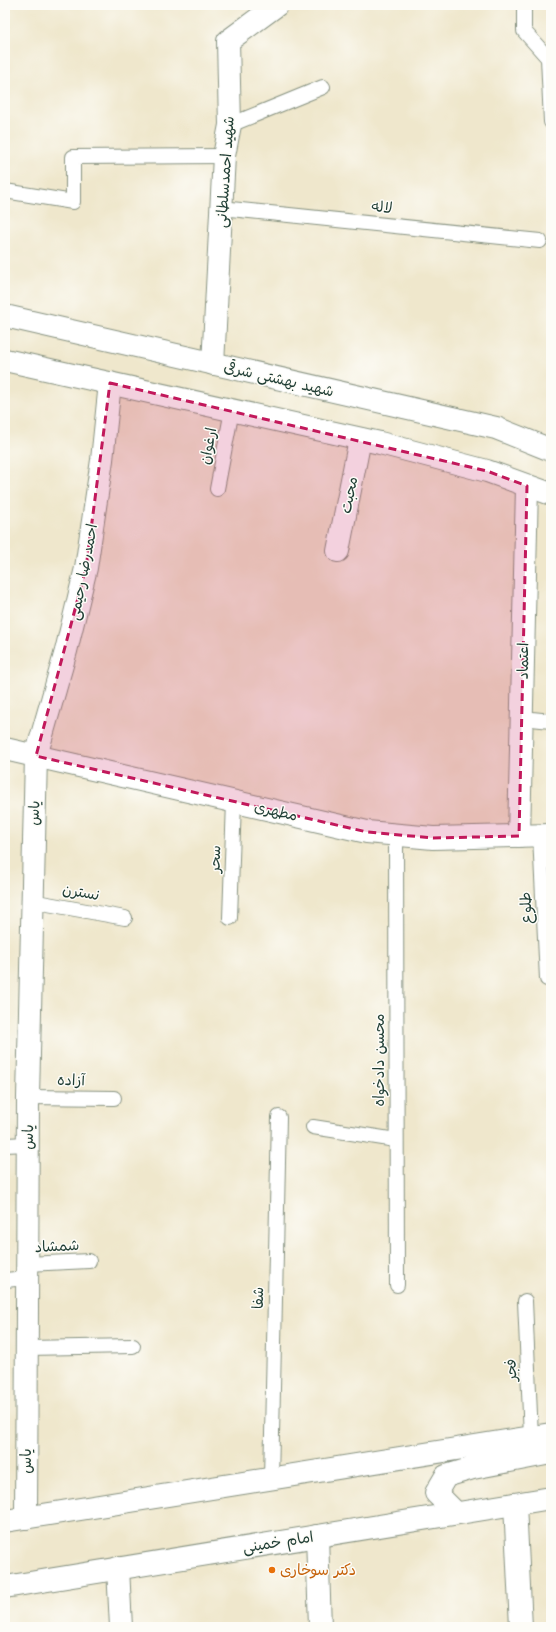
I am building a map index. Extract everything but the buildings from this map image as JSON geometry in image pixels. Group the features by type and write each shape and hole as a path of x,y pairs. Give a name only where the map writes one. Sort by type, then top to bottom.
{"street":[{"name":"شهید احمدسلطانی","path":"213,364 224,156 230,125 228,40 277,5"},
{"name":"شهید بهشتی شرقی","path":"5,316 496,428 551,450"},
{"path":"5,360 360,439 487,471 551,494"},
{"name":"احمدرضا رحیمی","path":"36,756 66,651 86,568 102,460 110,383"},
{"name":"محبت","path":"338,551 360,439"},
{"name":"اعتماد","path":"527,486 522,718 537,836"},
{"name":"مطهری","path":"5,749 367,832 433,838 537,836"},
{"name":"یاس","path":"26,1518 28,1096 31,901 36,756"},
{"path":"5,1522 541,1436"},
{"path":"456,1513 436,1492 446,1476 480,1467 551,1453"},
{"name":"امام خمینی","path":"5,1586 551,1498"},
{"path":"515,1504 520,1627"},
{"path":"317,1536 320,1627"},
{"path":"118,1568 121,1627"}],"lane":[{"path":"524,5 524,31 548,58 551,122"},
{"path":"230,125 323,87"},
{"path":"5,191 73,202 74,157 224,156"},
{"name":"لاله","path":"221,208 540,241"},
{"name":"ارغوان","path":"217,489 232,410"},
{"path":"522,718 551,721"},
{"name":"سحر","path":"230,918 234,801"},
{"name":"محسن دادخواه","path":"396,835 396,1285"},
{"name":"طلوع","path":"537,836 547,979"},
{"name":"نسترن","path":"31,901 126,918"},
{"name":"آزاده","path":"28,1096 114,1098"},
{"name":"شفا","path":"271,1479 279,1117"},
{"path":"313,1127 396,1140"},
{"path":"5,1145 28,1144"},
{"name":"شمشاد","path":"5,1280 27,1271 89,1261"},
{"name":"فجر","path":"525,1301 541,1436"},
{"path":"27,1348 133,1346"}],"highlighted area":[{"path":"110,383 487,471 527,486 519,836 433,838 367,832 36,756 86,568"}],"place":[{"name":"دکتر سوخاری","path":"272,1570"}]}
